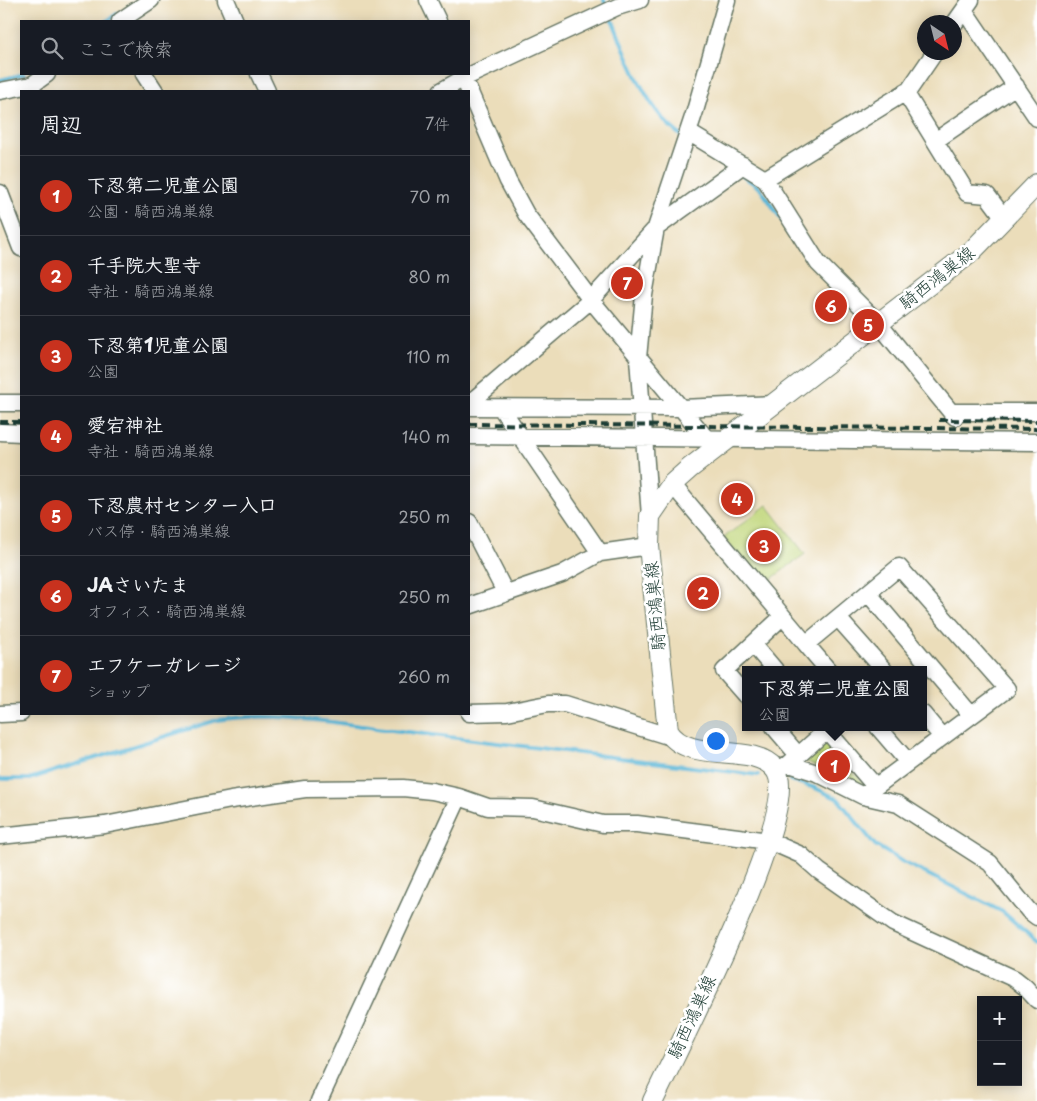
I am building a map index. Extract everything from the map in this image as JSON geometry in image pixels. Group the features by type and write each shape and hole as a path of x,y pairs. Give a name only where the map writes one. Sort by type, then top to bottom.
{"main road":[{"name":"騎西鴻巣線","path":"671,736 666,724 649,546 650,516 672,484 726,440 970,253 1037,184"},
{"path":"671,736 688,747 787,762"},
{"name":"騎西鴻巣線","path":"653,1101 754,882 769,842 780,783 787,762"}],"street":[{"path":"121,20 151,0"},
{"path":"226,0 235,20"},
{"path":"428,0 438,20"},
{"path":"470,73 617,7 640,0"},
{"path":"650,516 638,358 644,295 656,228 688,132 727,0"},
{"path":"968,5 1037,118"},
{"path":"765,179 909,90 930,60"},
{"path":"0,91 26,86 31,89 47,75"},
{"path":"145,75 154,90"},
{"path":"259,75 266,90"},
{"path":"442,90 463,76 469,90"},
{"path":"935,141 1016,86"},
{"path":"470,92 508,181 526,214 591,300 706,438"},
{"path":"905,92 967,193 987,195 1005,219"},
{"path":"688,132 765,179 818,262 953,414 1037,412"},
{"path":"471,403 591,300 656,228 743,166"},
{"path":"0,193 20,245"},
{"path":"0,403 20,403"},
{"path":"471,403 501,408 681,408 775,404"},
{"path":"501,408 600,553"},
{"path":"0,432 20,433"},
{"path":"470,436 1037,442"},
{"path":"672,484 825,666"},
{"path":"470,524 505,592"},
{"path":"470,606 562,574 600,553 649,546"},
{"path":"806,644 899,567 1007,689 869,791"},
{"path":"868,593 971,715"},
{"path":"742,692 724,671 782,617"},
{"path":"838,618 880,666"},
{"path":"753,644 772,666"},
{"path":"470,712 506,712 548,704 565,704 671,736"},
{"path":"0,714 20,713"},
{"path":"927,719 942,737"},
{"path":"775,731 787,762 869,791 898,804 990,863 1029,911 1037,917"},
{"path":"787,762 823,731"},
{"path":"828,731 869,791"},
{"path":"881,731 908,762"},
{"path":"0,836 105,825 231,800 305,789 403,788 459,797 488,807 534,808 603,824 637,824 769,842 801,855 819,871 893,923 1015,979 1026,986 1037,1000"},
{"path":"319,1101 459,797"}],"green space":[{"path":"767,505 805,554 763,585 723,538"},
{"path":"826,741 865,786 863,788 803,760"}],"waterway":[{"path":"604,0 607,8"},
{"path":"108,20 117,14"},
{"path":"610,14 638,81 658,112 682,136"},
{"path":"0,80 20,75"},
{"path":"715,158 732,169"},
{"path":"740,174 760,188 783,222"},
{"path":"0,779 29,779 217,720 241,717 313,720 758,775"},
{"path":"790,780 815,788 838,799 875,845 903,862 1003,912 1037,942"}],"railway":[{"path":"939,420 1037,421"},
{"path":"0,422 20,422"},
{"path":"470,424 1037,429"}],"place":[{"name":"エフケーガレージ","path":"627,283"},
{"name":"JAさいたま","path":"831,306"},
{"name":"下忍農村センター入口","path":"868,325"},
{"name":"愛宕神社","path":"737,499"},
{"name":"下忍第1児童公園","path":"764,546"},
{"name":"千手院大聖寺","path":"703,593"},
{"name":"下忍第二児童公園","path":"834,766"}]}
